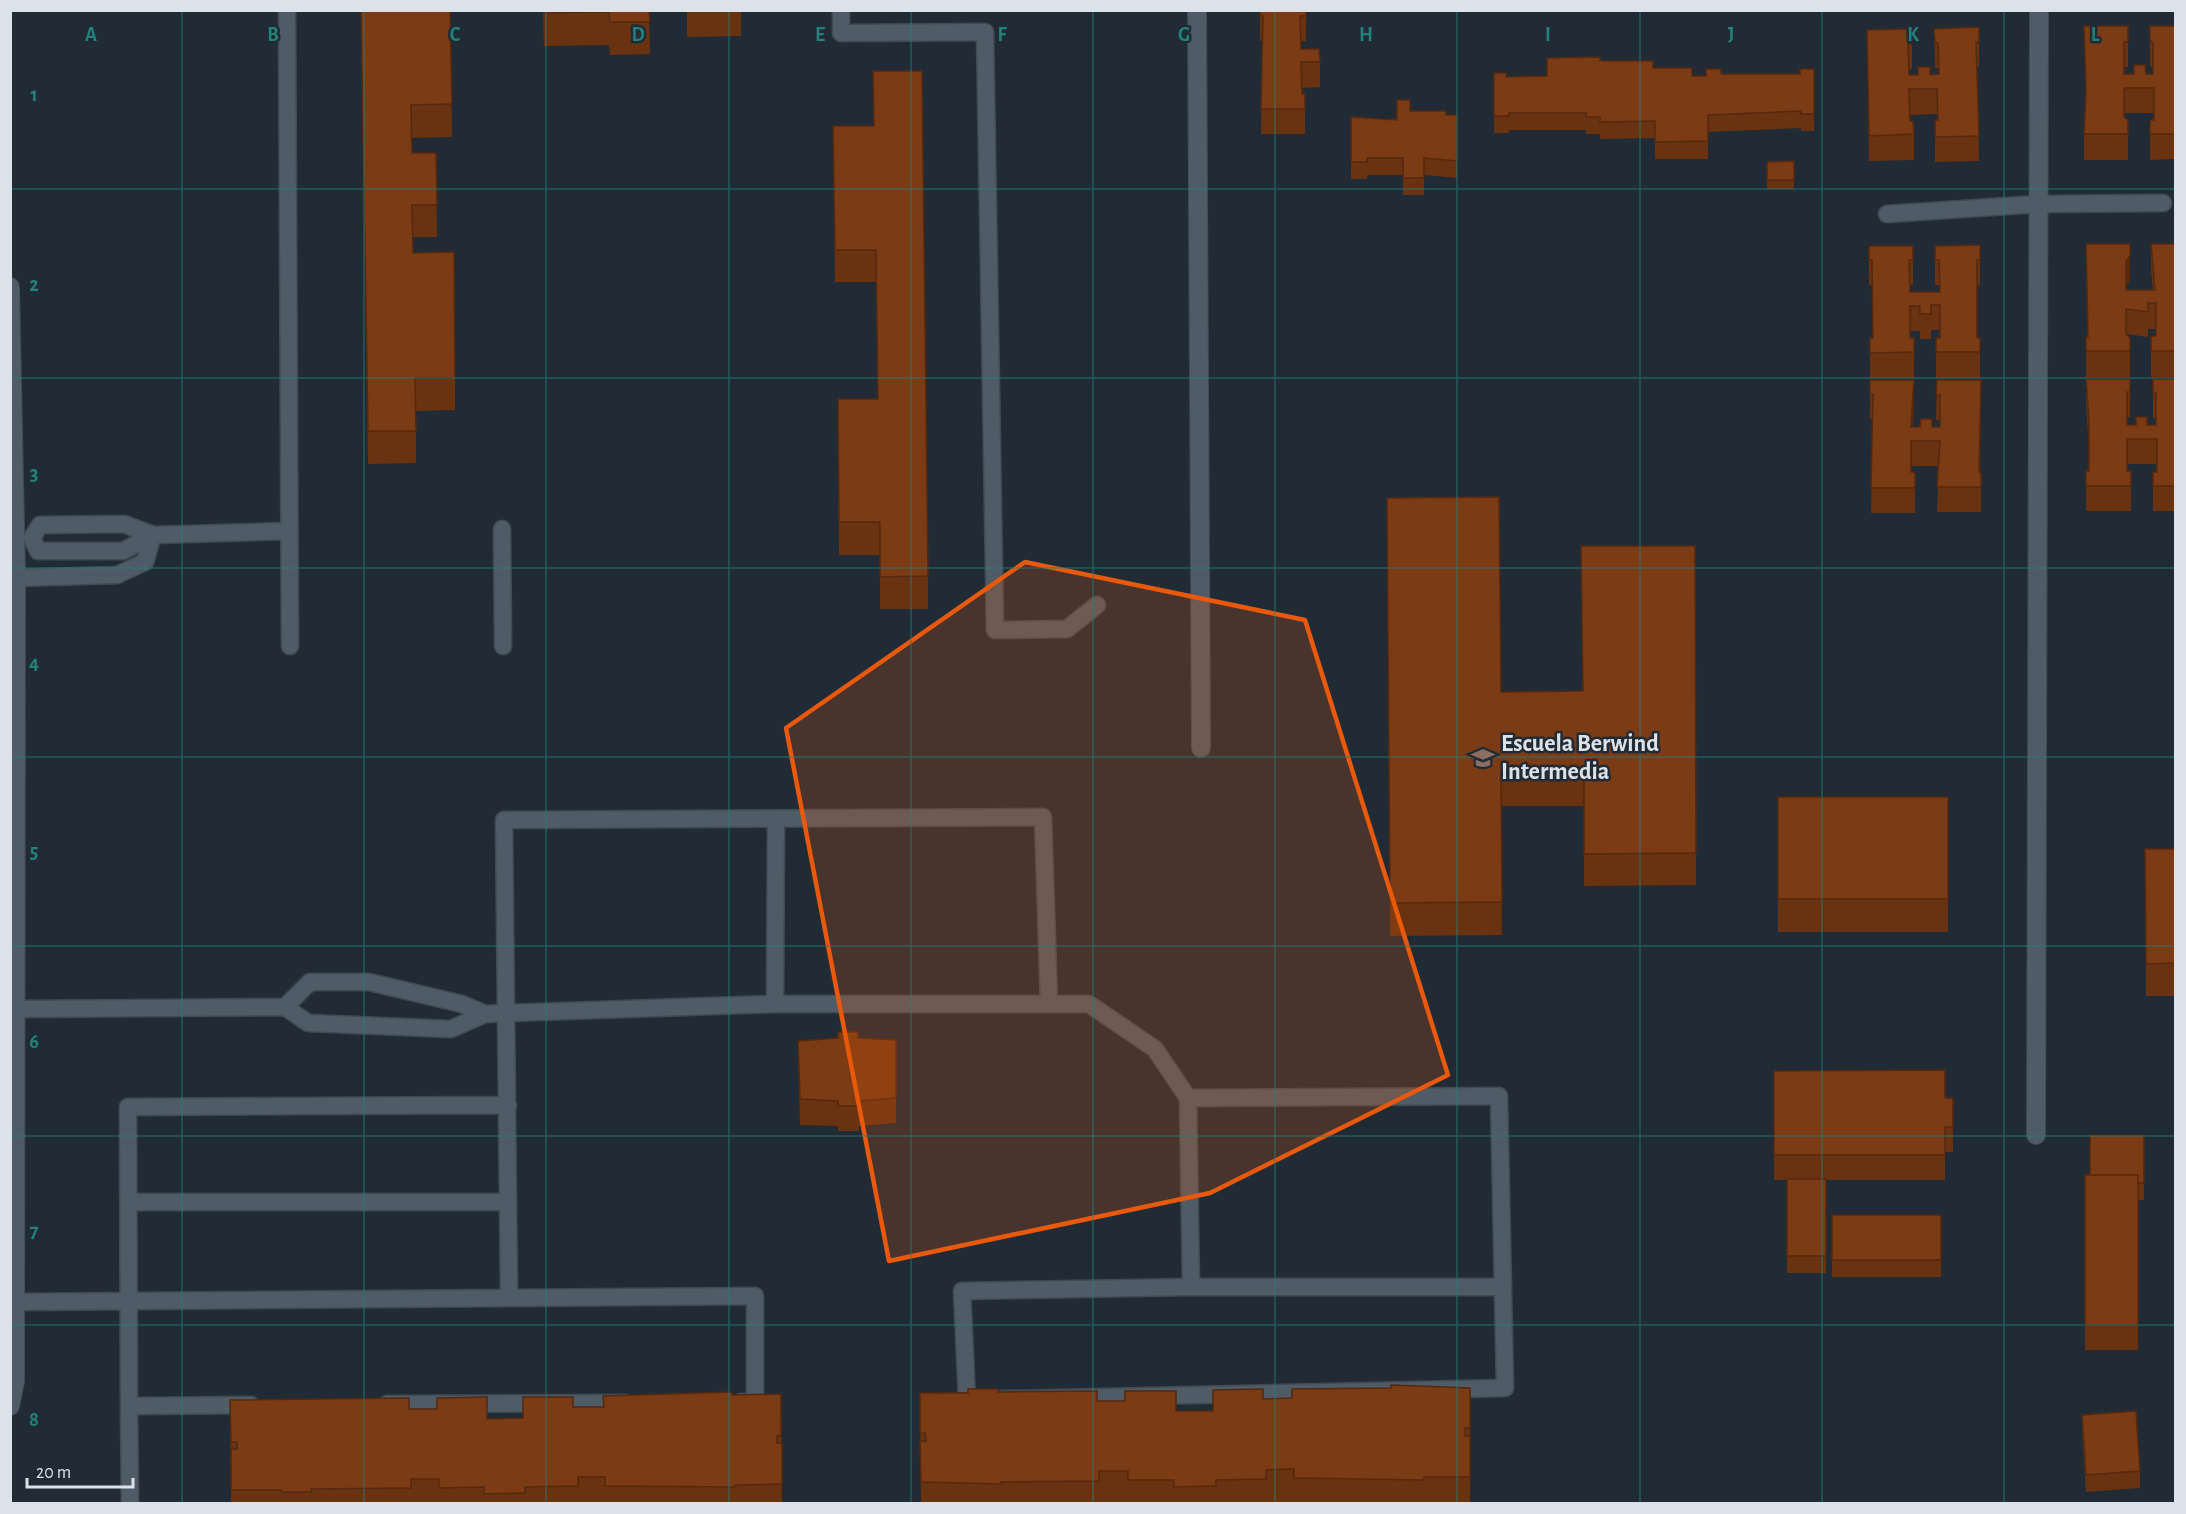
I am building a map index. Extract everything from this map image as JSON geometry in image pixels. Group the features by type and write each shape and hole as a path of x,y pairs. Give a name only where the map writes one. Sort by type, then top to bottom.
{"street":[{"path":"1197,10 1201,748"},
{"path":"2036,1135 2039,10"},
{"path":"10,287 24,538 16,578 15,1381 10,1406"}],"lane":[{"path":"287,10 290,646"},
{"path":"841,10 841,33 985,32 995,630 1067,629 1097,605"},
{"path":"1887,214 2038,204 2163,203"},
{"path":"153,535 123,551 38,551 24,538 40,525 124,524 153,535 288,531"},
{"path":"502,529 503,646"},
{"path":"16,578 117,575 145,562 153,535"},
{"path":"509,1298 504,820 1043,817 1048,1004"},
{"path":"775,1004 776,819"},
{"path":"285,1007 310,982 369,982 462,1004 485,1014"},
{"path":"15,1009 285,1007 308,1023 451,1029 485,1014 507,1013 775,1004 1089,1004 1155,1049 1188,1098 1191,1287"},
{"path":"1188,1098 1499,1096 1503,1287 1505,1388 967,1400 962,1291 1191,1287 1503,1287"},
{"path":"130,1503 128,1107 508,1106"},
{"path":"129,1202 508,1202"},
{"path":"15,1302 755,1296 755,1402 720,1402"},
{"path":"365,1404 637,1403"},
{"path":"129,1406 271,1405"}],"highlighted area":[{"path":"1025,562 1305,620 1448,1075 1210,1193 889,1261 786,728"}],"building":[{"path":"361,10 450,10 452,104 411,105 412,153 436,153 437,205 412,205 413,253 454,252 455,378 415,378 416,431 368,431"},
{"path":"544,10 649,10 650,22 610,22 609,12 544,13"},
{"path":"1260,10 1306,10 1306,16 1300,16 1301,49 1319,49 1320,62 1301,62 1305,109 1261,109 1263,16 1260,16"},
{"path":"2084,26 2128,26 2128,42 2124,42 2124,74 2134,74 2134,65 2145,65 2146,74 2153,74 2153,43 2150,40 2150,26 2175,26 2175,134 2150,134 2150,120 2154,120 2154,88 2124,88 2124,117 2128,120 2128,134 2084,134 2086,91"},
{"path":"1979,27 1979,42 1976,42 1979,136 1935,137 1935,120 1938,120 1937,89 1909,89 1910,121 1913,121 1914,134 1869,136 1867,30 1911,29 1912,44 1908,44 1909,75 1918,75 1918,67 1930,67 1930,75 1939,74 1938,43 1935,43 1934,29"},
{"path":"1600,57 1600,61 1653,61 1653,68 1692,68 1692,76 1706,76 1706,69 1721,69 1721,74 1800,74 1800,69 1814,69 1814,114 1801,114 1801,111 1708,115 1708,141 1655,142 1655,121 1600,122 1600,117 1586,117 1586,113 1509,113 1509,116 1494,116 1494,73 1506,73 1506,77 1547,76 1547,58"},
{"path":"873,71 922,71 928,576 880,577 880,522 839,522 838,399 878,399 876,250 835,250 833,126 874,126"},
{"path":"1397,100 1410,100 1410,111 1446,111 1446,115 1457,115 1457,161 1424,158 1424,178 1403,178 1403,158 1367,158 1367,162 1351,162 1351,117 1397,120"},
{"path":"1794,161 1794,180 1767,180 1767,162"},
{"path":"2086,244 2130,244 2130,256 2126,261 2126,290 2155,290 2151,244 2175,244 2175,351 2151,351 2151,336 2156,336 2156,303 2148,303 2148,312 2126,309 2126,334 2130,338 2130,351 2086,351 2086,337 2088,337"},
{"path":"1980,245 1980,260 1977,260 1977,338 1980,338 1980,352 1936,352 1936,338 1940,338 1940,305 1931,305 1931,314 1920,314 1920,306 1910,306 1910,338 1914,338 1914,352 1870,353 1870,338 1873,338 1872,260 1869,260 1869,246 1913,246 1913,260 1909,260 1910,292 1940,292 1939,260 1935,260 1935,246"},
{"path":"2086,379 2130,379 2130,392 2127,392 2127,425 2136,425 2136,417 2147,417 2147,425 2156,425 2156,393 2153,393 2153,379 2175,379 2175,486 2153,486 2153,472 2157,472 2157,439 2127,439 2127,471 2131,471 2131,486 2086,486 2086,471 2089,471 2089,422"},
{"path":"1870,380 1914,380 1911,427 1920,427 1921,419 1932,419 1932,427 1940,427 1940,395 1936,395 1937,380 1981,380 1979,472 1981,472 1981,487 1937,487 1940,441 1911,441 1911,472 1915,472 1915,488 1871,488 1873,394 1870,394"},
{"path":"1499,497 1501,692 1583,691 1581,546 1695,546 1696,853 1584,854 1584,774 1501,774 1502,902 1390,903 1387,498"},
{"path":"1778,797 1948,797 1948,899 1778,899"},
{"path":"2145,849 2175,849 2175,963 2146,964"},
{"path":"838,1032 858,1032 858,1038 896,1040 896,1098 859,1101 859,1106 838,1106 838,1101 800,1099 798,1041 838,1038"},
{"path":"1945,1070 1945,1098 1953,1098 1953,1127 1945,1127 1945,1155 1774,1155 1774,1071"},
{"path":"2090,1135 2144,1135 2144,1183 2138,1183 2138,1175 2090,1175"},
{"path":"2085,1175 2138,1175 2138,1325 2085,1325"},
{"path":"1787,1179 1826,1179 1826,1256 1787,1256"},
{"path":"1832,1215 1941,1215 1941,1260 1832,1260"},
{"path":"1391,1385 1470,1388 1470,1428 1465,1428 1465,1436 1470,1436 1470,1477 1424,1477 1424,1480 1294,1478 1294,1469 1266,1470 1266,1479 1216,1480 1216,1486 1174,1487 1174,1480 1128,1480 1128,1471 1099,1471 1099,1481 1001,1482 1001,1484 921,1482 920,1441 926,1441 925,1433 920,1433 920,1393 968,1393 968,1389 998,1389 998,1392 1097,1391 1097,1401 1125,1401 1125,1391 1176,1391 1176,1411 1213,1411 1213,1390 1263,1389 1263,1399 1292,1398 1292,1389 1391,1388"},
{"path":"732,1392 732,1395 781,1394 781,1436 777,1436 777,1443 782,1443 782,1484 735,1485 735,1487 605,1486 605,1477 578,1477 578,1486 525,1487 525,1493 484,1494 484,1487 439,1488 439,1479 411,1479 411,1488 311,1489 311,1492 231,1490 231,1449 237,1449 237,1442 231,1442 230,1400 409,1398 409,1409 437,1409 437,1398 487,1397 487,1419 523,1418 523,1397 573,1397 573,1407 604,1407 603,1396"},
{"path":"2136,1411 2140,1471 2086,1475 2082,1415"}],"place":[{"name":"Escuela Berwind Intermedia","path":"1483,758"}]}
